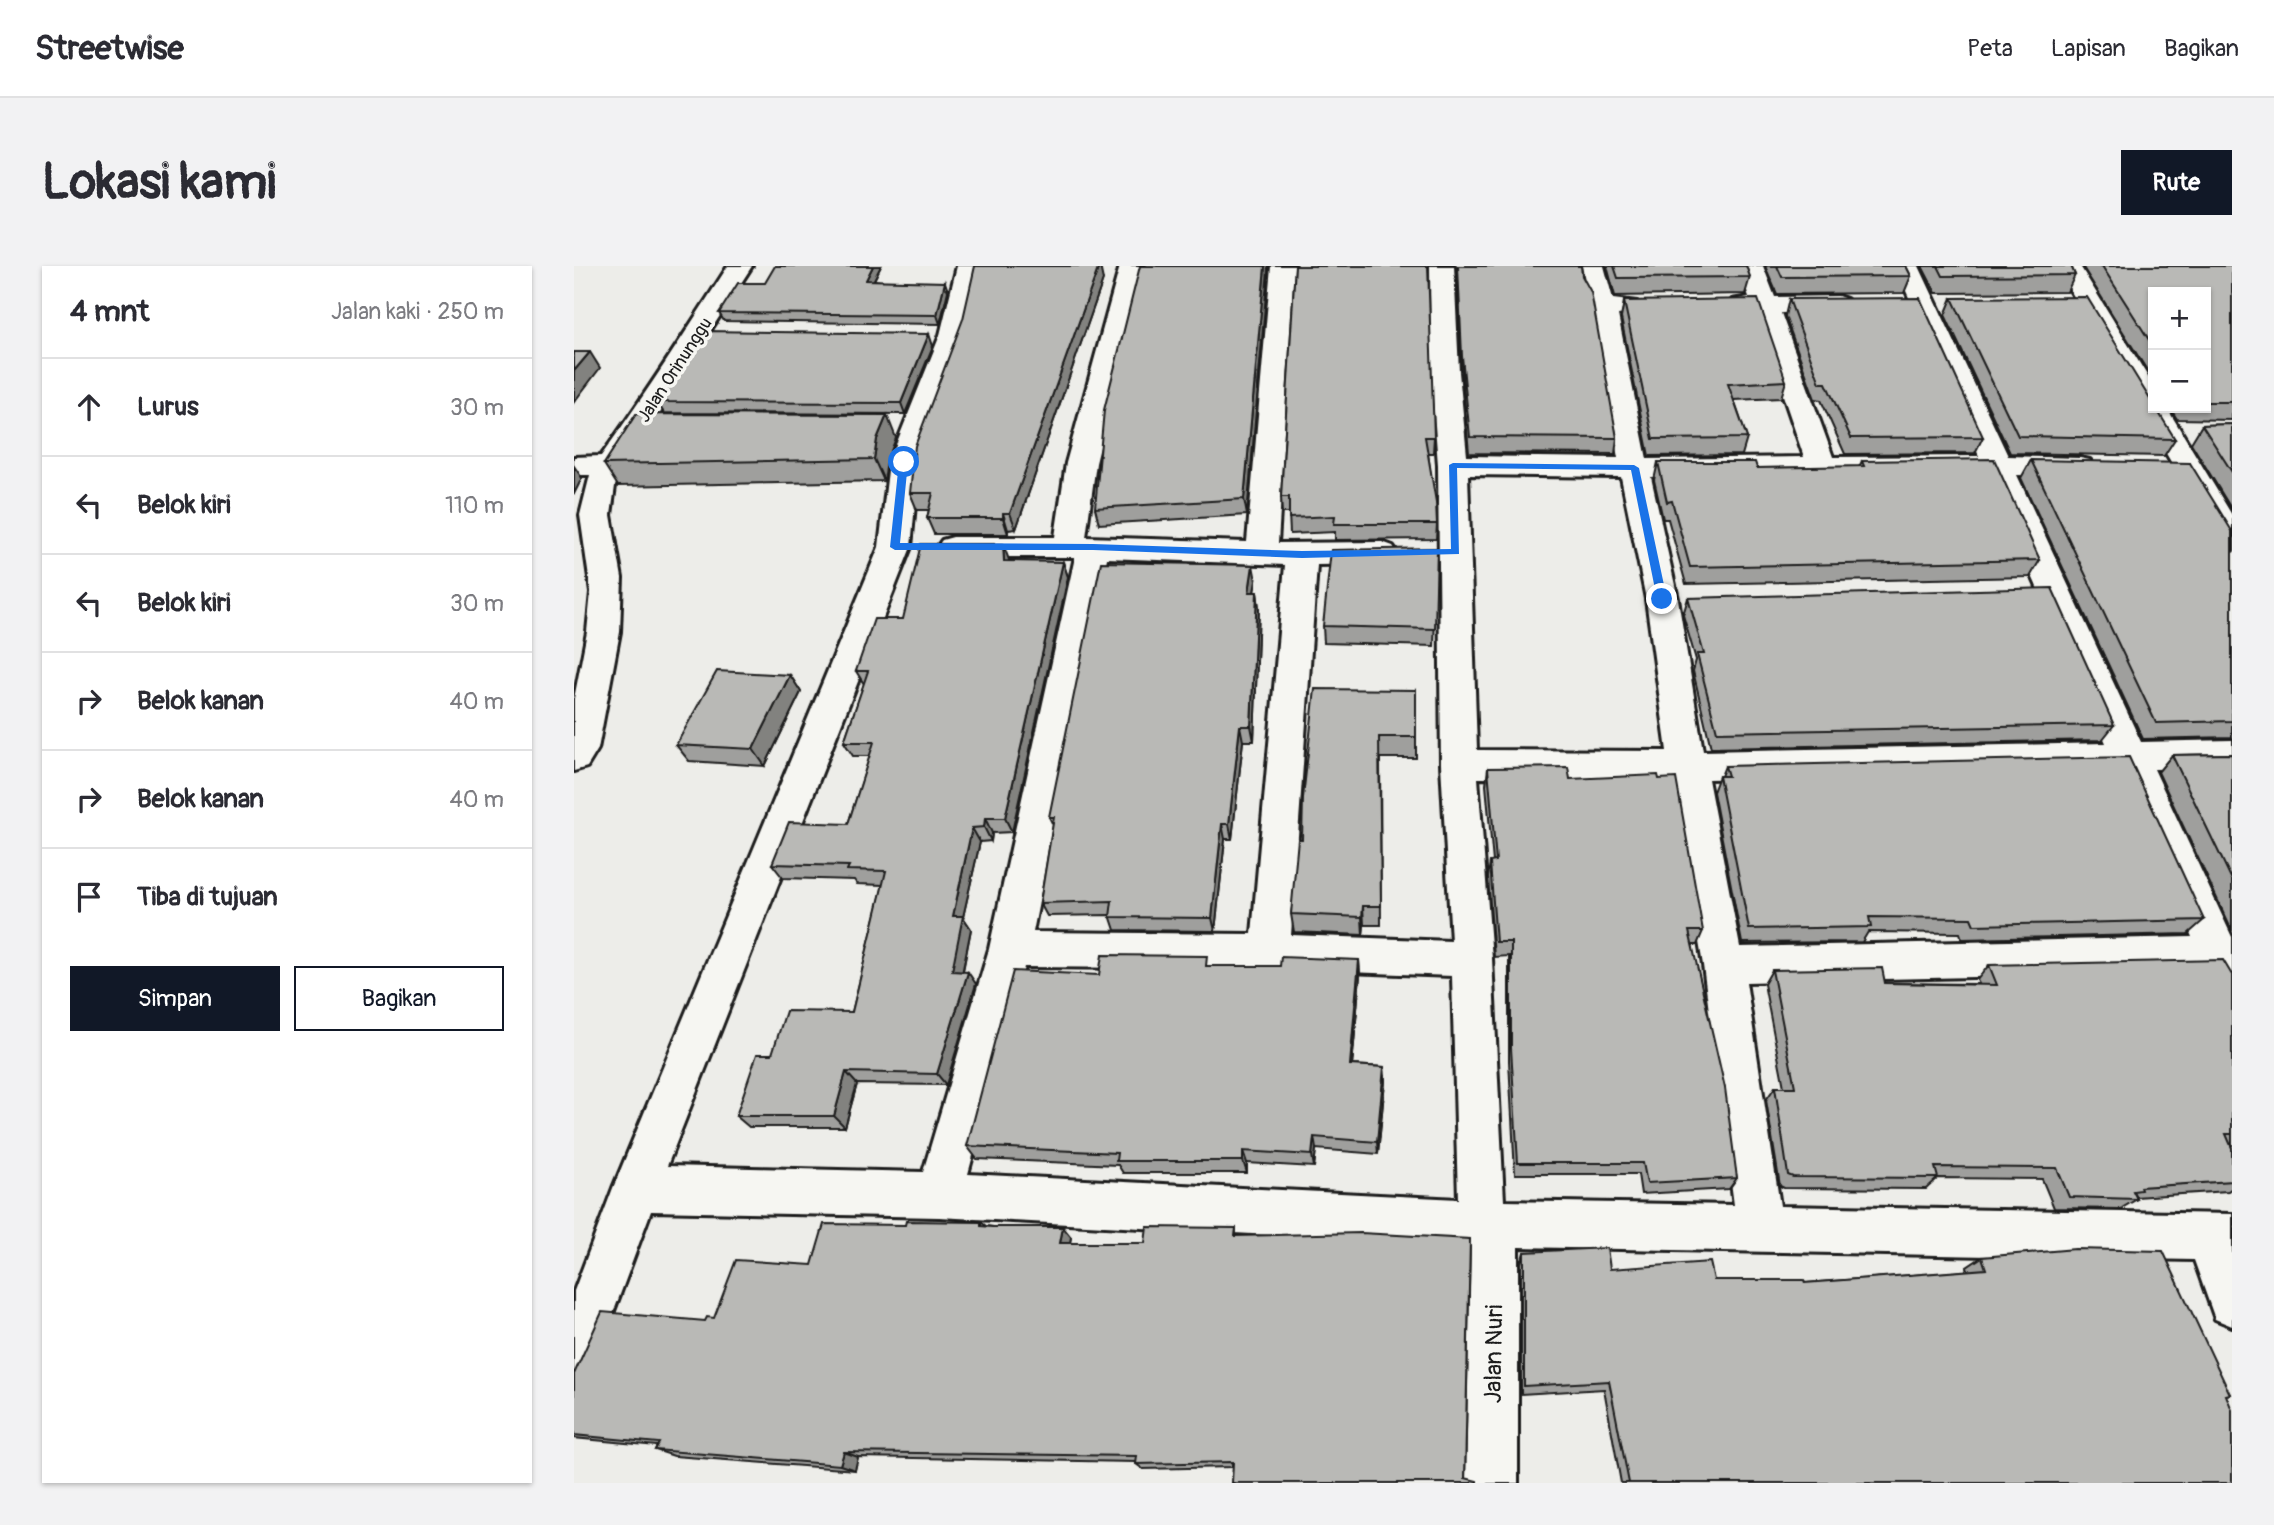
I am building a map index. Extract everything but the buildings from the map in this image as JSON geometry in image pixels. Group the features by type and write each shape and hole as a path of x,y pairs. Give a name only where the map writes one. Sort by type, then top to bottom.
{"street":[{"name":"Jalan Orinunggu","path":"576,752 602,646 607,589 595,531 595,506 600,484 610,465 653,425 672,370 713,332 740,266"},
{"path":"574,1356 636,1188 895,547 904,462 902,426 970,266"},
{"path":"940,1195 1009,949 1050,762 1081,547 1082,463 1132,266"},
{"path":"1262,553 1283,266"},
{"name":"Jalan Nuri","path":"1442,266 1453,465 1433,552 1459,764 1472,959 1488,1224 1492,1483"},
{"path":"1592,266 1597,291 1604,307 1634,468 1676,599 1687,765 1723,965 1760,1227"},
{"path":"1751,266 1821,465"},
{"path":"1723,965 2226,965 1997,464 1911,302 1908,266"},
{"path":"2068,266 2088,303 2167,419 2189,470 2232,540"},
{"path":"1911,302 1951,302"},
{"path":"1712,306 1858,303"},
{"path":"2060,303 2088,303"},
{"path":"1604,307 1646,307"},
{"path":"1453,465 1634,468 1997,464 2107,467"},
{"path":"574,466 610,465"},
{"path":"2148,468 2189,470"},
{"path":"895,547 1081,547 1302,555 1433,552"},
{"path":"1270,952 1302,555"},
{"path":"2016,592 2057,591"},
{"path":"1459,764 1687,765 2232,754"},
{"path":"1009,949 1270,952 1472,959"},
{"path":"636,1188 940,1195 1488,1224 1760,1227 2221,1238 2232,1302"}],"route":[{"path":"904,462 895,547 1093,547 1302,555 1456,552 1453,465 1634,468 1662,599"}]}
